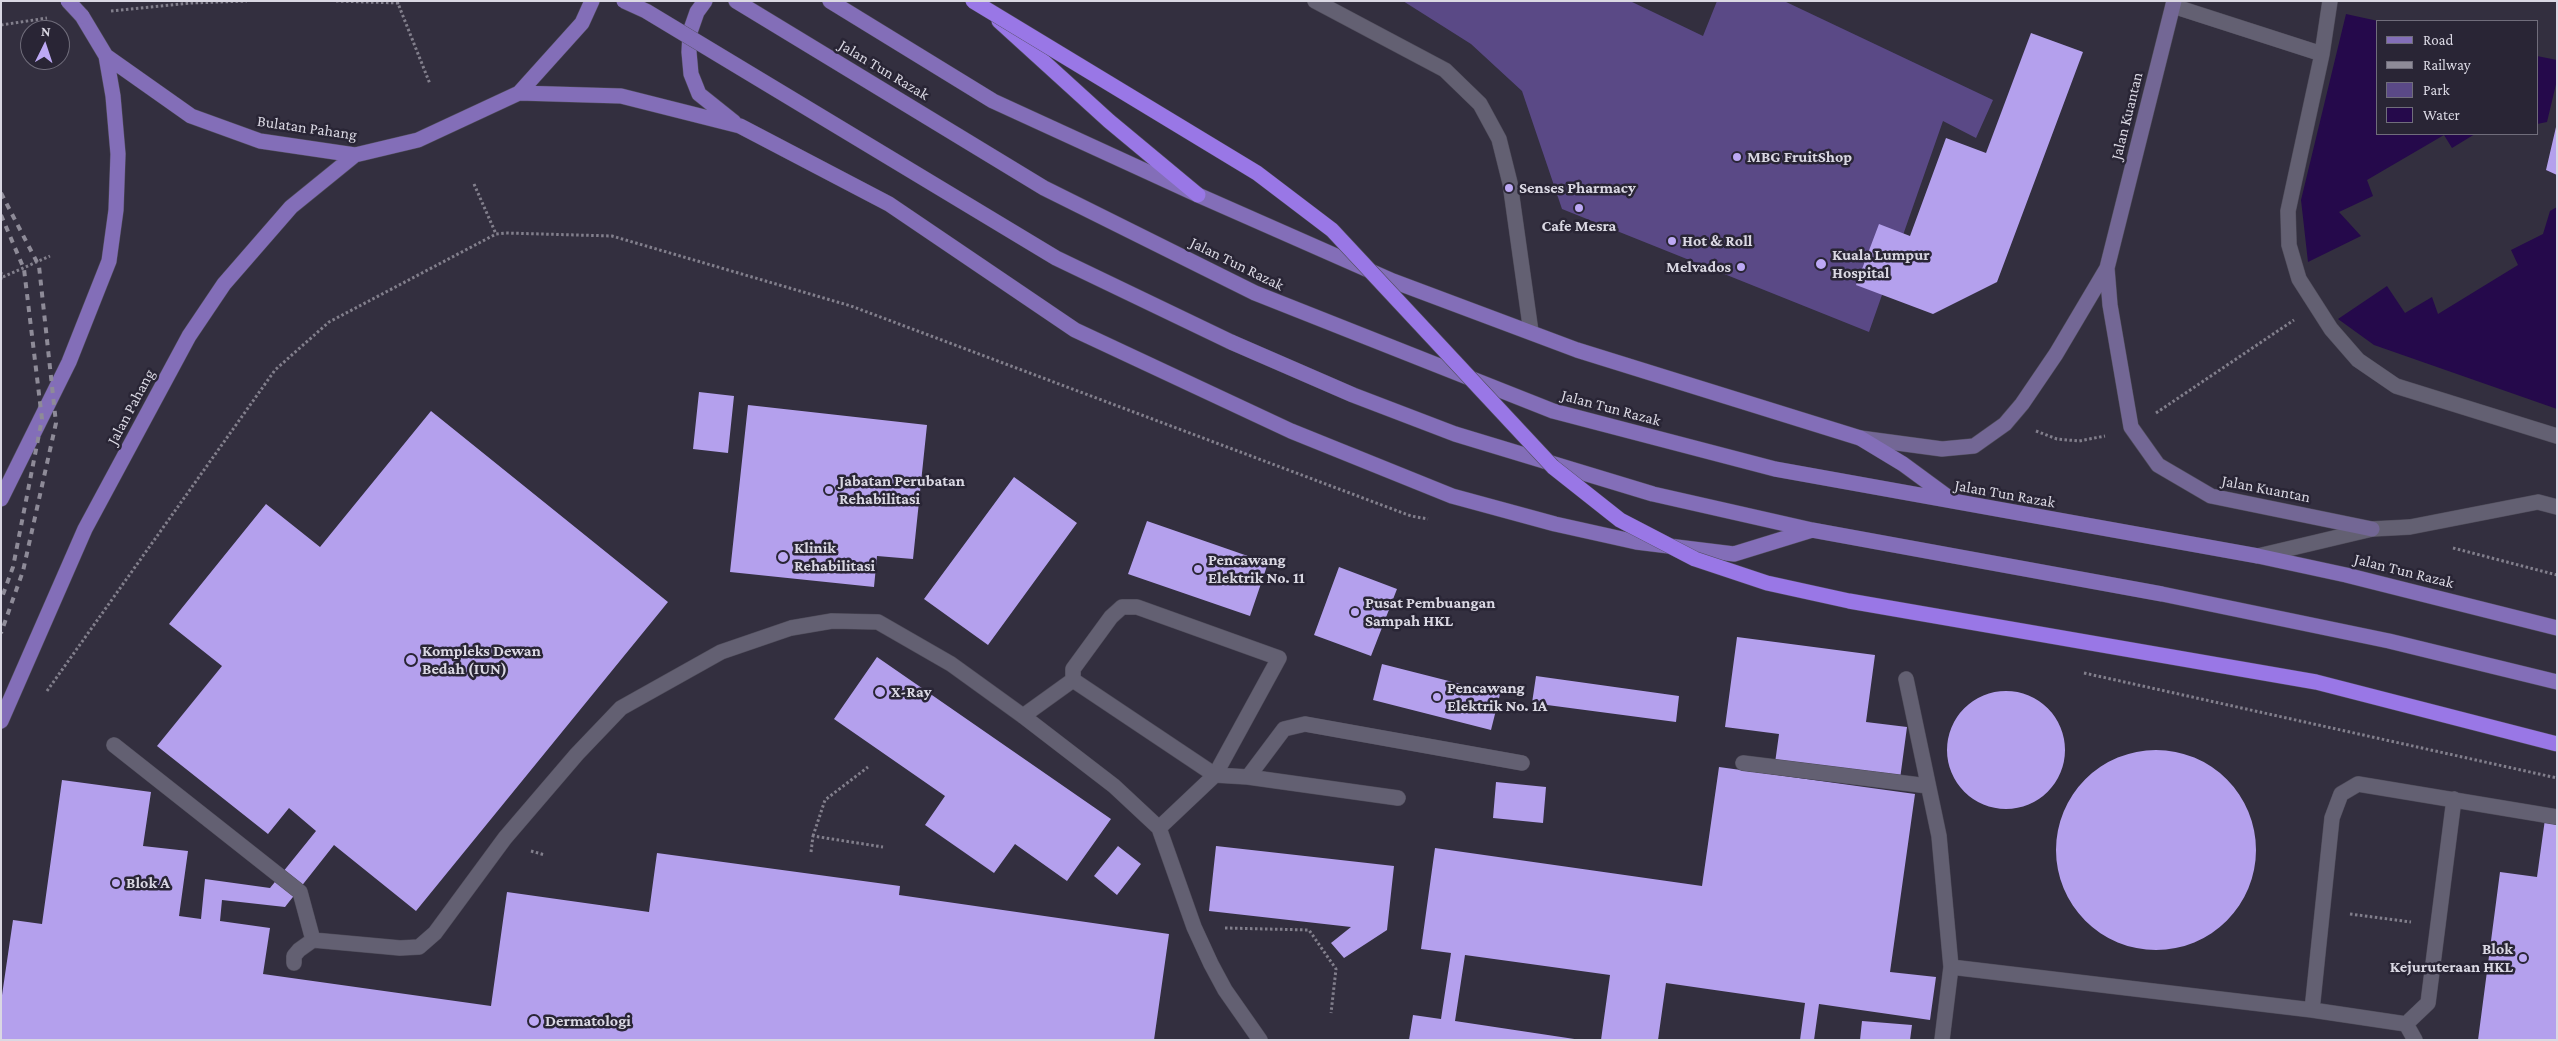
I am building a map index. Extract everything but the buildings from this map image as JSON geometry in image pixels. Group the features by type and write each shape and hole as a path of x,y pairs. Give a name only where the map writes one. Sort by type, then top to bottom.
{"highway":[{"path":"973,1 1159,112 1272,184 1332,230 1553,467 1620,520 1694,559 1767,583 1849,601 2316,682 2557,744"},
{"path":"978,1 1109,121 1198,195"}],"main road":[{"path":"68,1 82,16"},
{"name":"Bulatan Pahang","path":"75,1 106,56 191,116 260,141 355,155 418,140 519,93 582,23 592,1"},
{"path":"624,1 646,11 1056,258 1231,342 1353,395 1455,434 1653,494 1812,530 2171,596 2389,641 2557,682"},
{"path":"705,1 698,12 690,32 691,74 699,94 740,126 889,204 1075,330 1290,431 1452,496 1555,524 1636,542 1734,554 1812,530"},
{"name":"Jalan Tun Razak","path":"736,1 1044,188 1255,293 1553,411 1775,469 1955,503 2258,556 2346,575 2557,628"},
{"path":"830,1 993,100 1198,195 1394,281 1577,350 1860,438 1903,464 1955,503"},
{"path":"1,499 69,362 109,261 116,210 118,154 113,96 106,56"},
{"path":"519,93 621,96 740,126"},
{"name":"Jalan Pahang","path":"1,721 85,529 189,336 224,284 292,207 355,155"}],"street":[{"name":"Jalan Kuantan","path":"1860,438 1942,449 1974,446 2005,424 2022,404 2056,354 2107,268 2173,4"},
{"name":"Jalan Kuantan","path":"2107,268 2110,305 2132,427 2158,465 2212,496 2372,529"}],"lane":[{"path":"1315,1 1445,70 1480,104 1499,139 1510,183 1530,332"},
{"path":"2330,1 2322,54 2288,211 2292,254 2299,279 2331,329 2358,360 2396,386 2557,436"},
{"path":"2173,4 2322,54"},
{"path":"2258,556 2372,529 2410,527 2538,502 2557,507"},
{"path":"1073,680 1073,669 1110,617 1122,607 1137,607 1279,658 1215,775 1159,828"},
{"path":"294,963 294,956 313,940 400,948 419,947 435,933 506,838 578,754 621,708 721,652 790,628 832,622 878,622 950,664 1023,716 1114,786 1159,828 1194,927 1225,990 1260,1040"},
{"path":"1906,679 1938,836 1950,967 1942,1040"},
{"path":"1023,716 1073,680"},
{"path":"1073,680 1215,775 1248,777 1398,798"},
{"path":"1248,777 1284,729 1305,724 1333,727 1522,763"},
{"path":"114,745 300,892 313,940"},
{"path":"1743,763 1928,786"},
{"path":"2312,1010 2332,818 2341,794 2358,784 2557,817"},
{"path":"2406,1024 2428,1003 2454,799"},
{"path":"1950,967 2312,1010 2406,1024"},
{"path":"2406,1024 2415,1040"}],"path":[{"path":"105,12 191,3 247,1"},
{"path":"336,1 398,2 430,84"},
{"path":"1,25 56,17"},
{"path":"474,184 496,234"},
{"path":"45,694 275,370 329,322 496,234 612,236 851,306 1411,516 1430,519"},
{"path":"1,282 2,274 50,256"},
{"path":"2005,424 2040,432 2057,439 2079,441 2132,427 2315,306"},
{"path":"2410,527 2427,541 2557,575"},
{"path":"2082,672 2557,778"},
{"path":"811,852 813,836 825,800 868,767"},
{"path":"813,836 883,847"},
{"path":"2322,910 2439,926"},
{"path":"1194,927 1309,930 1336,969 1331,1013"}],"green space":[{"path":"1403,1 1630,1 1703,36 1717,1 1784,1 1993,100 1976,138 1943,121 1869,332 1562,209 1522,91 1471,44"}],"water":[{"path":"2346,14 2376,21 2376,135 2444,135 2367,180 2373,196 2339,212 2361,236 2308,262 2301,200"},
{"path":"2538,56 2557,60 2557,80 2547,122 2538,124"},
{"path":"2444,135 2473,135 2452,148"},
{"path":"2557,207 2557,409 2374,345 2338,319 2387,286 2405,313 2432,297 2438,314 2518,265 2511,250 2543,234 2550,211"}],"railway":[{"path":"1,193 39,266 56,423 23,571 1,633"},
{"path":"1,215 24,269 42,419 13,567 1,600"}],"place":[{"name":"MBG FruitShop","path":"1737,157"},
{"name":"Senses Pharmacy","path":"1509,188"},
{"name":"Cafe Mesra","path":"1579,208"},
{"name":"Hot & Roll","path":"1672,241"},
{"name":"Kuala Lumpur Hospital","path":"1821,264"},
{"name":"Melvados","path":"1741,267"},
{"name":"Jabatan Perubatan Rehabilitasi","path":"829,490"},
{"name":"Klinik Rehabilitasi","path":"783,557"},
{"name":"Pencawang Elektrik No. 11","path":"1198,569"},
{"name":"Pusat Pembuangan Sampah HKL","path":"1355,612"},
{"name":"Kompleks Dewan Bedah (IUN)","path":"411,660"},
{"name":"X-Ray","path":"880,692"},
{"name":"Pencawang Elektrik No. 1A","path":"1437,697"},
{"name":"Blok A","path":"116,883"},
{"name":"Blok Kejuruteraan HKL","path":"2523,958"},
{"name":"Dermatologi","path":"534,1021"}]}
